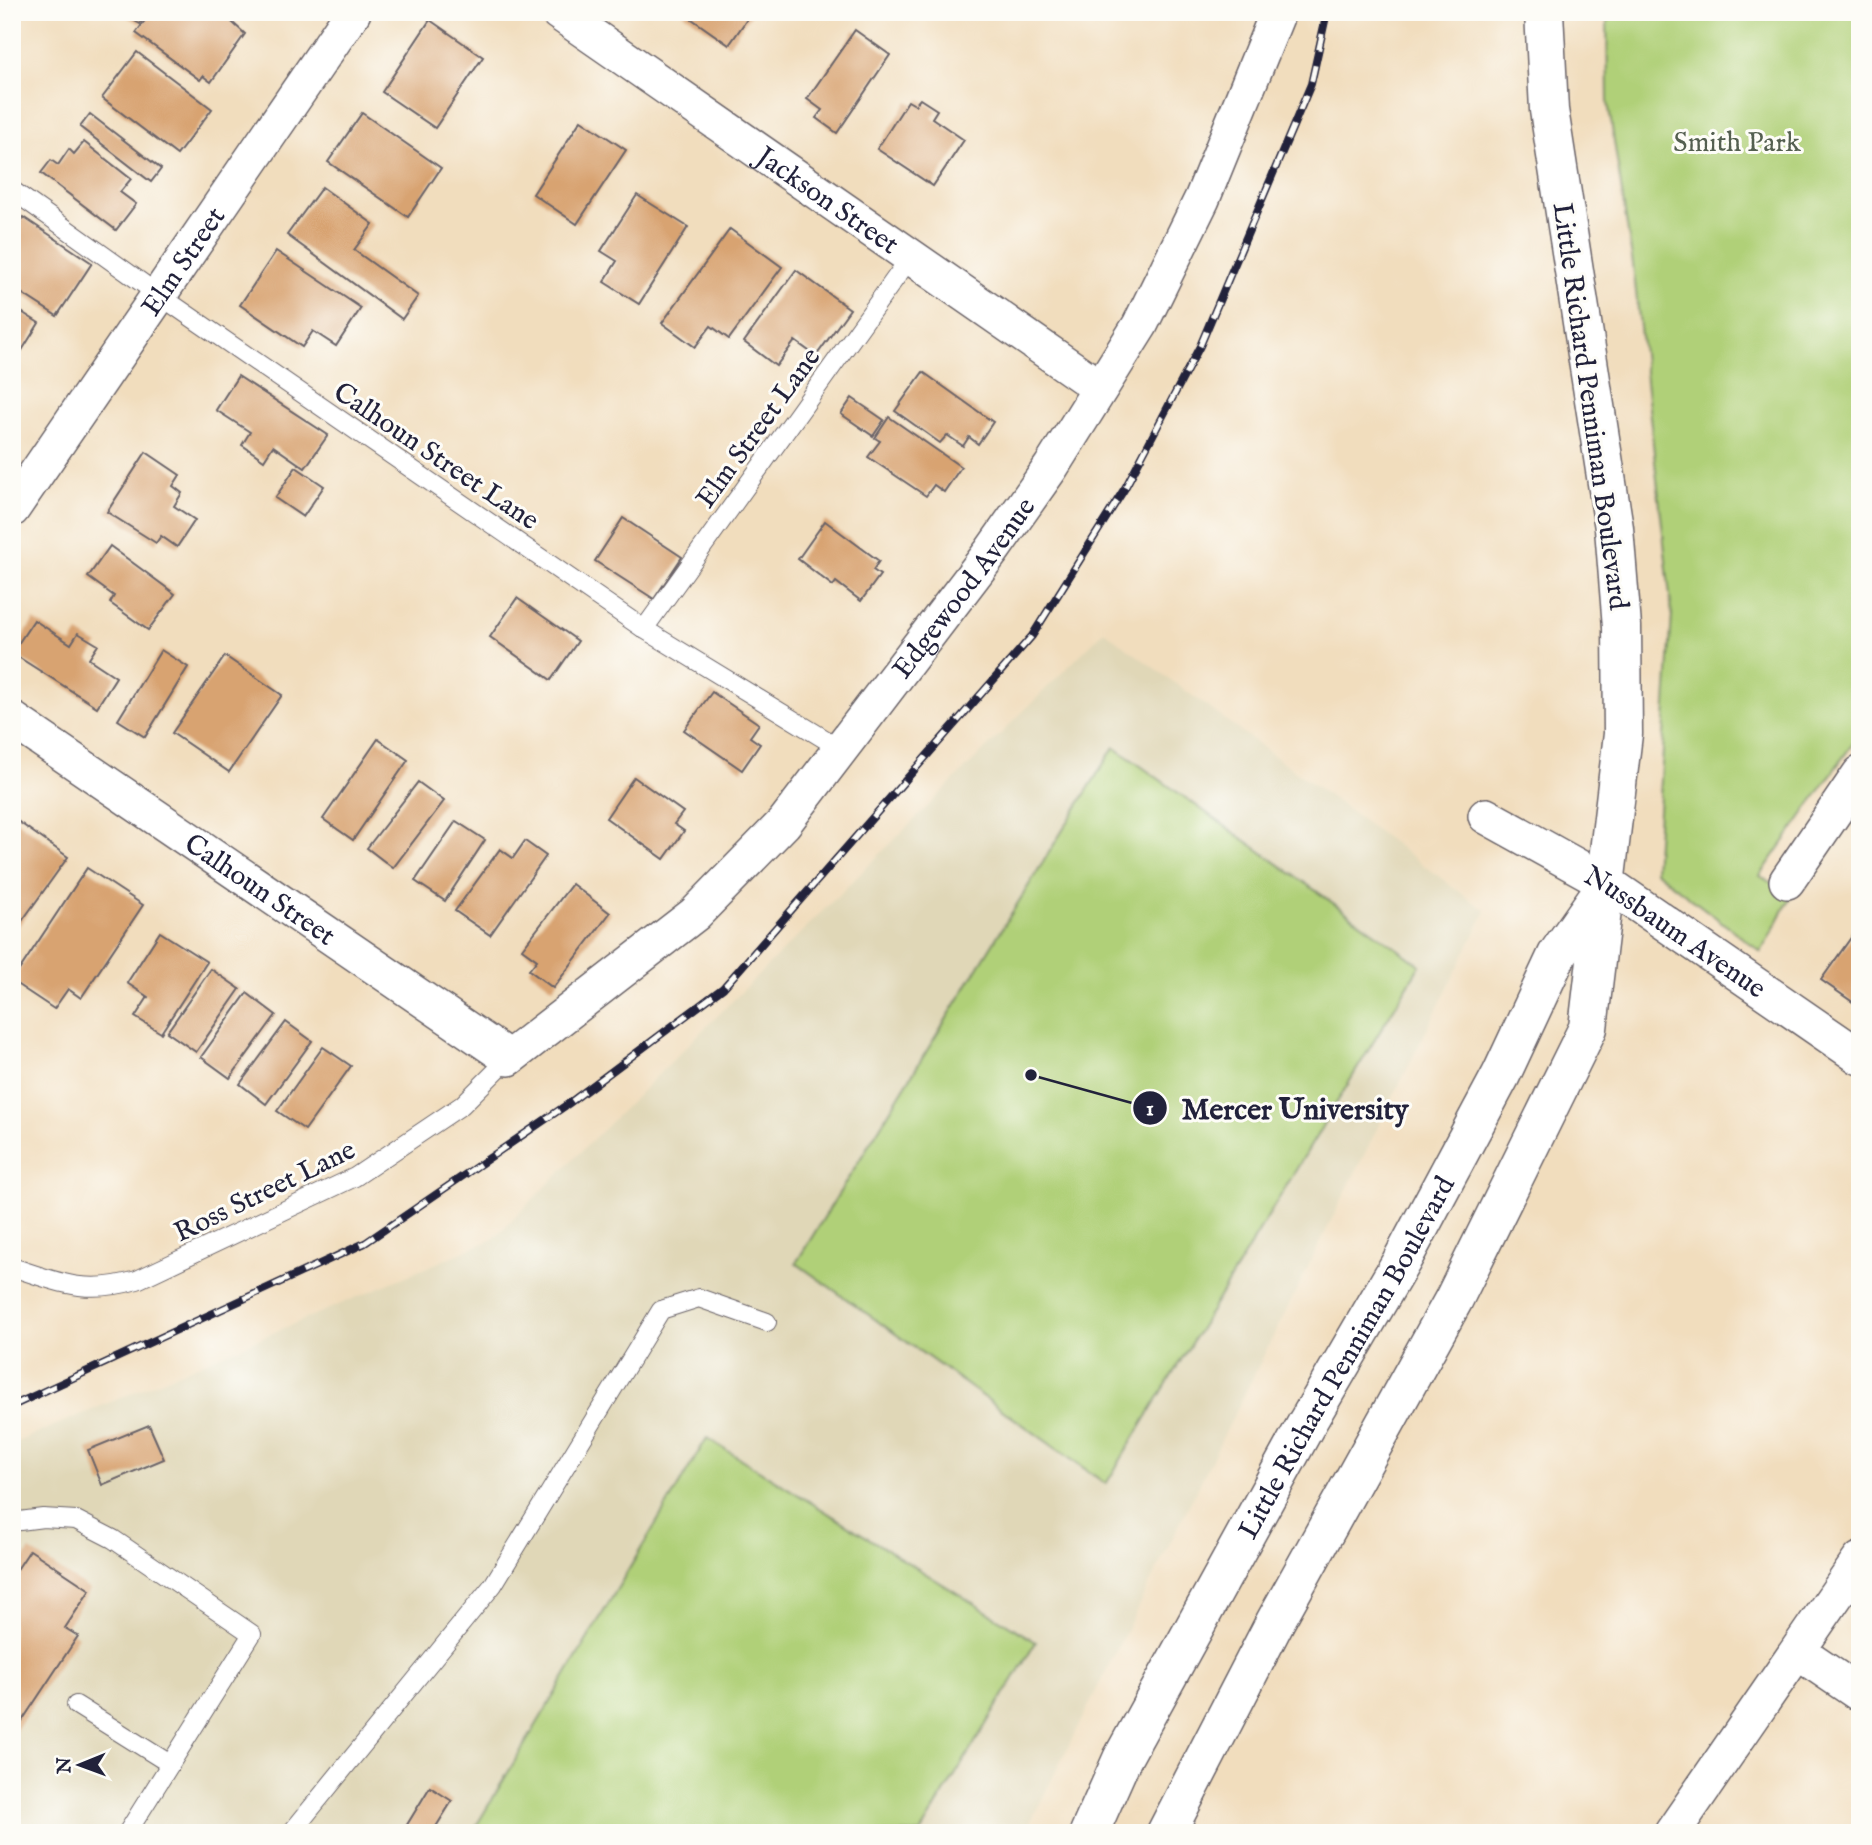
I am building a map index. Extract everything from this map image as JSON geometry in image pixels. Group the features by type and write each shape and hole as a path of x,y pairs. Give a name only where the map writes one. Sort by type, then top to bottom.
{"street":[{"name":"Elm Street","path":"12,509 353,12"},
{"name":"Jackson Street","path":"558,12 912,255 1100,388"},
{"name":"Edgewood Avenue","path":"509,1058 695,914 784,823 991,552 1051,467 1140,325 1202,200 1278,12"},
{"name":"Little Richard Penniman Boulevard","path":"1166,1833 1275,1622 1454,1299 1588,1028 1623,734 1618,578 1611,502 1549,110 1545,12"},
{"name":"Calhoun Street","path":"12,719 509,1058"},
{"path":"1787,881 1860,774"},
{"name":"Nussbaum Avenue","path":"1486,816 1607,883 1860,1057"},
{"name":"Little Richard Penniman Boulevard","path":"1089,1833 1122,1759 1308,1421 1401,1262 1501,1075 1558,955 1607,883"},
{"path":"1672,1833 1860,1560"},
{"path":"1798,1652 1860,1694"}],"lane":[{"name":"Calhoun Street Lane","path":"12,190 159,295 645,629 841,749"},
{"name":"Elm Street Lane","path":"645,629 912,255"},
{"name":"Ross Street Lane","path":"12,1267 80,1286 107,1289 137,1280 355,1177 462,1105 509,1058"},
{"path":"291,1833 493,1586 661,1310 699,1298 767,1322"},
{"path":"12,1522 43,1518 76,1520 113,1539 252,1634 127,1833"},
{"path":"76,1705 170,1764"}],"shaded area":[{"path":"1104,631 1486,911 1025,1833 12,1833 12,1444 493,1239"}],"green space":[{"name":"Smith Park","path":"1607,12 1860,12 1860,733 1760,876 1792,895 1761,952 1655,871 1672,614 1633,265 1608,102"},
{"path":"1114,747 1420,965 1106,1484 796,1263"},
{"path":"707,1438 1036,1642 920,1833 472,1833"}],"building":[{"path":"125,12 147,12 140,24 124,15"},
{"path":"151,12 186,12 193,17 197,12 221,12 245,34 211,82 203,76 200,80 136,33"},
{"path":"682,12 752,12 729,45"},
{"path":"430,20 483,57 435,128 382,92"},
{"path":"855,30 890,55 837,133 816,118 822,110 807,99"},
{"path":"137,52 212,109 177,155 102,98"},
{"path":"920,99 937,110 932,118 964,140 933,186 877,149 908,101 915,105"},
{"path":"362,113 441,168 408,217 328,162"},
{"path":"90,114 161,169 151,182 80,127"},
{"path":"581,120 626,150 577,224 533,194"},
{"path":"84,142 131,179 120,192 136,204 116,230 41,173 51,160 58,165 69,149 74,154"},
{"path":"322,187 373,224 354,250 418,296 402,319 287,235"},
{"path":"637,195 688,227 639,304 604,282 617,261 601,251"},
{"path":"23,217 92,263 57,316 12,287 12,234"},
{"path":"730,229 782,267 729,339 711,326 695,347 662,323"},
{"path":"276,251 361,308 336,346 313,331 302,347 240,305"},
{"path":"796,270 850,309 816,356 795,341 776,366 744,342"},
{"path":"12,306 39,323 21,352 12,347"},
{"path":"923,372 993,422 978,444 969,437 963,446 947,435 940,443 895,411"},
{"path":"238,376 328,435 305,468 273,446 264,460 242,445 250,432 216,410"},
{"path":"852,398 884,420 873,436 841,414"},
{"path":"889,417 961,467 944,492 934,485 926,496 868,457 880,441 875,438"},
{"path":"146,452 180,475 173,486 182,493 174,506 195,520 177,547 161,536 156,543 107,512"},
{"path":"296,467 324,486 303,517 275,498"},
{"path":"623,518 682,557 654,599 595,561"},
{"path":"825,521 879,561 873,570 880,575 861,601 836,582 833,586 798,559"},
{"path":"110,546 175,594 148,630 110,603 114,596 88,577"},
{"path":"517,598 578,641 551,680 490,637"},
{"path":"34,620 71,644 78,633 98,645 89,659 116,677 97,707 12,653"},
{"path":"161,650 188,667 145,737 118,720"},
{"path":"225,656 282,695 229,772 172,733"},
{"path":"712,692 759,724 750,737 760,744 742,770 684,730"},
{"path":"378,739 408,760 353,840 323,819"},
{"path":"634,777 683,812 674,824 684,831 664,859 606,818"},
{"path":"418,782 444,801 393,868 367,848"},
{"path":"16,820 68,857 12,935 12,826"},
{"path":"456,821 485,840 445,901 415,881"},
{"path":"525,841 546,856 490,935 455,911 500,849 513,858"},
{"path":"87,868 143,905 81,998 68,989 54,1009 12,981"},
{"path":"572,884 610,913 553,988 529,970 537,960 522,949"},
{"path":"1860,925 1860,1007 1821,980"},
{"path":"160,932 207,962 161,1033 135,1017 148,997 127,983"},
{"path":"211,969 240,989 196,1052 167,1032"},
{"path":"247,993 276,1015 230,1078 201,1057"},
{"path":"286,1022 312,1041 266,1104 240,1084"},
{"path":"323,1047 351,1066 305,1130 277,1111"},
{"path":"149,1425 164,1459 102,1485 88,1450"},
{"path":"30,1550 90,1590 65,1628 78,1636 12,1736 12,1577"},
{"path":"430,1787 452,1801 432,1833 402,1833"}],"railway":[{"path":"12,1406 365,1243 568,1104 723,988 1032,636 1125,488 1200,346 1311,84 1327,12"}],"place":[{"name":"Mercer University","path":"1031,1075"}]}
